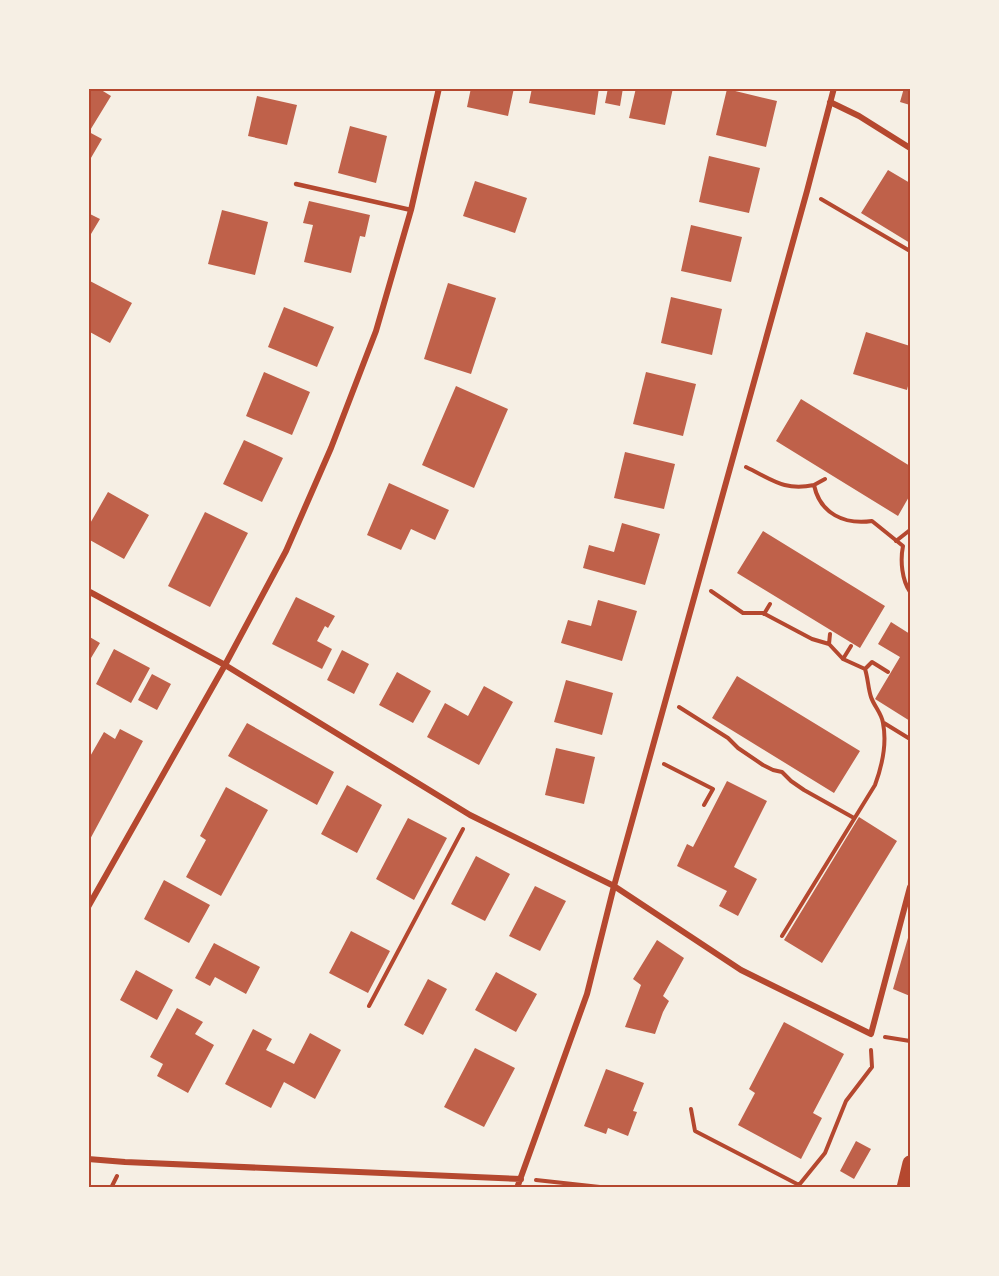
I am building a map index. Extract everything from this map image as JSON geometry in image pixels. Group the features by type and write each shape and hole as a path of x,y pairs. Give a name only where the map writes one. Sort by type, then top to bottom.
{"main road":[{"path":"904,1188 910,1163"}],"street":[{"path":"88,907 225,666 286,551 331,448 376,331 411,210 440,88"},
{"path":"517,1188 587,994 614,886 834,88"},
{"path":"830,102 859,116 910,148"},
{"path":"88,591 225,666 470,815 614,886 741,970 871,1034 910,887"},
{"path":"88,1159 521,1179"}],"lane":[{"path":"296,184 411,210"}],"path":[{"path":"807,191 910,251"},
{"path":"732,461 781,485 794,488 814,485 825,478"},
{"path":"814,485 816,496 822,506 849,522 872,521 903,546 901,555 903,575 905,585 910,592"},
{"path":"896,541 910,530"},
{"path":"698,582 743,613 764,614 806,636 829,644 843,659 865,669 870,695 883,722 883,752 874,785 782,936"},
{"path":"764,614 770,604"},
{"path":"829,644 830,634"},
{"path":"843,659 851,646"},
{"path":"865,669 872,662 888,672"},
{"path":"666,698 728,738 738,748 763,765 782,772 804,790 854,818"},
{"path":"883,722 910,739"},
{"path":"650,756 713,789 704,806"},
{"path":"369,1006 470,815"},
{"path":"692,1109 695,1131 799,1186 825,1153 846,1101 872,1067 871,1034 910,1041"},
{"path":"521,1179 609,1188"}],"building":[{"path":"88,88 98,88 111,96 89,132 102,139 88,163"},
{"path":"471,88 514,88 508,116 467,107"},
{"path":"532,88 599,88 595,115 529,103"},
{"path":"608,88 623,88 620,106 605,103"},
{"path":"636,88 673,88 665,125 629,118"},
{"path":"904,88 910,88 910,105 900,102"},
{"path":"727,89 777,101 766,147 716,135"},
{"path":"257,96 297,105 287,145 248,136"},
{"path":"350,126 387,136 376,183 338,173"},
{"path":"709,156 760,168 749,213 699,202"},
{"path":"888,170 910,183 910,243 861,213"},
{"path":"475,181 527,198 515,233 463,216"},
{"path":"309,201 370,215 365,237 360,236 351,273 304,262 313,225 303,223"},
{"path":"222,210 268,222 255,275 208,264"},
{"path":"88,213 100,219 88,239"},
{"path":"691,225 742,237 731,282 681,271"},
{"path":"88,280 132,303 110,343 88,331"},
{"path":"448,283 496,298 471,374 424,359"},
{"path":"671,297 722,309 712,355 661,343"},
{"path":"284,307 334,327 317,367 268,347"},
{"path":"866,332 910,346 910,378 907,390 853,374"},
{"path":"264,372 310,392 292,435 246,416"},
{"path":"646,372 696,384 683,436 633,424"},
{"path":"456,386 508,409 474,488 422,465"},
{"path":"801,399 910,466 910,495 898,516 776,441"},
{"path":"244,440 283,458 262,502 223,484"},
{"path":"625,452 675,464 664,509 614,498"},
{"path":"389,483 449,510 435,540 411,529 401,550 367,535"},
{"path":"108,492 149,515 124,559 88,539 88,527"},
{"path":"205,512 248,533 210,607 168,586"},
{"path":"622,523 660,534 645,585 583,568 589,545 614,552"},
{"path":"763,531 885,606 860,648 737,573"},
{"path":"296,597 335,616 328,628 325,626 317,641 332,649 322,669 272,644"},
{"path":"598,600 637,611 622,661 561,643 568,620 591,626"},
{"path":"891,622 910,634 910,721 875,699 900,657 878,644"},
{"path":"88,636 100,643 88,663"},
{"path":"114,649 150,668 131,703 96,684"},
{"path":"342,650 369,664 354,694 327,680"},
{"path":"397,672 431,691 413,723 379,705"},
{"path":"152,674 171,684 157,710 138,700"},
{"path":"737,676 860,751 834,793 712,718"},
{"path":"566,680 613,693 602,735 554,722"},
{"path":"484,686 513,702 479,765 427,737 445,703 468,716"},
{"path":"247,723 334,772 317,805 228,756"},
{"path":"120,729 143,741 88,843 88,760 104,732 115,739"},
{"path":"556,748 595,757 584,804 545,795"},
{"path":"727,781 767,801 734,867 757,879 738,916 719,906 727,891 677,866 687,844 693,847"},
{"path":"347,785 382,805 357,853 321,834"},
{"path":"226,787 268,810 221,896 186,877 206,840 200,836"},
{"path":"859,817 897,841 822,963 784,940"},
{"path":"408,818 447,838 414,900 376,879"},
{"path":"476,856 510,874 485,921 451,904"},
{"path":"164,880 210,905 189,943 144,919"},
{"path":"535,886 566,901 540,951 509,936"},
{"path":"351,931 390,951 368,993 329,973"},
{"path":"910,931 910,996 893,989"},
{"path":"657,940 684,958 663,996 669,1001 655,1034 625,1027 641,985 633,979"},
{"path":"214,943 260,967 246,994 215,977 210,986 195,978"},
{"path":"136,970 173,990 157,1020 120,1000"},
{"path":"496,972 537,994 516,1032 475,1010"},
{"path":"428,979 447,989 423,1035 404,1025"},
{"path":"177,1008 203,1022 195,1034 214,1045 188,1093 157,1076 163,1064 150,1057"},
{"path":"784,1022 844,1054 813,1113 822,1118 801,1159 738,1125 755,1093 749,1089"},
{"path":"253,1029 272,1039 266,1050 294,1064 310,1033 341,1050 315,1099 284,1082 271,1108 225,1084"},
{"path":"475,1048 515,1068 484,1127 444,1107"},
{"path":"606,1069 644,1083 633,1111 637,1112 628,1136 608,1128 606,1134 584,1126"},
{"path":"856,1141 871,1149 854,1179 840,1171"}]}
